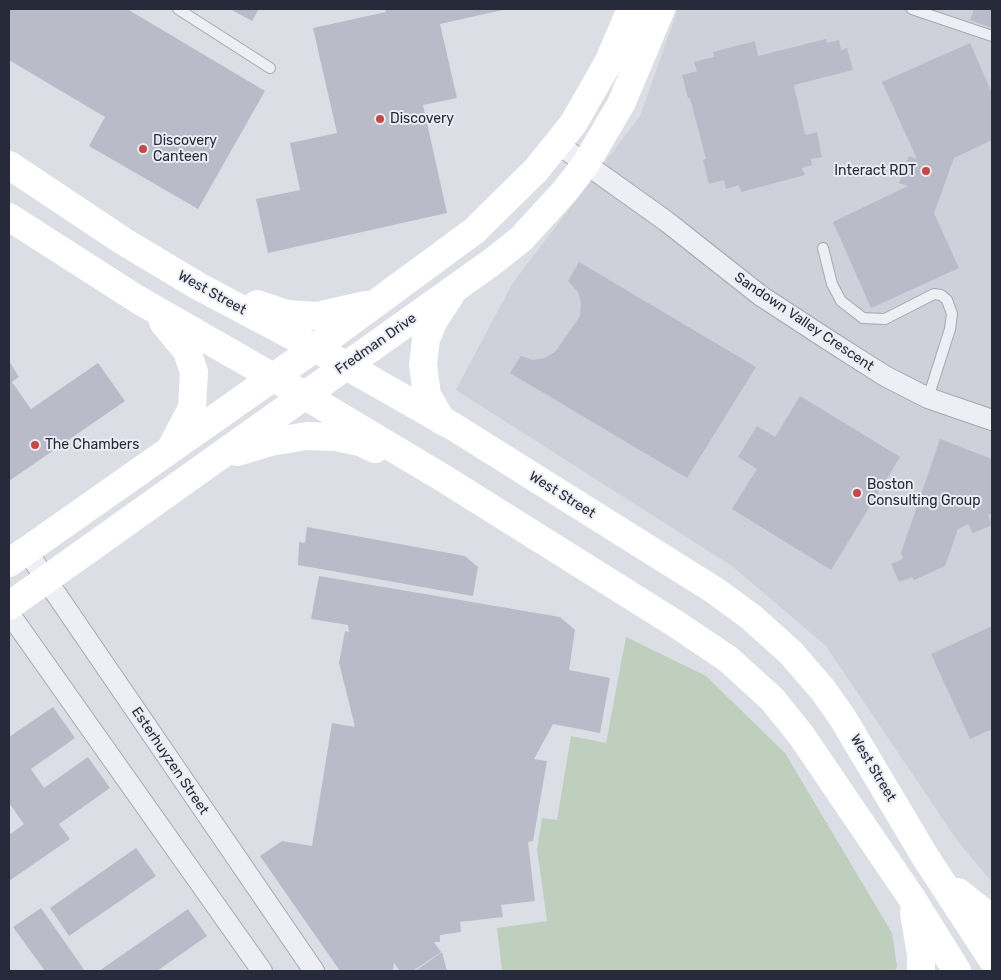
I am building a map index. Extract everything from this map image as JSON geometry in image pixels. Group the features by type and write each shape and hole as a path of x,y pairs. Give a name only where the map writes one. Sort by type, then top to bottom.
{"street":[{"path":"18,556 316,348 474,231 536,170 573,124 608,63 631,9"},
{"name":"Fredman Drive","path":"9,606 521,238 565,191 585,165 621,104 661,9"},
{"name":"Sandown Valley Crescent","path":"558,144 666,221 761,296 878,372 928,398 992,420"},
{"name":"West Street","path":"9,165 123,241 198,286 316,348 344,366 442,421 714,590 770,634 809,674 842,717 926,858 992,959"},
{"path":"9,217 137,299 304,394 443,478 676,624 744,672 772,699 801,734 911,897 957,971"},
{"path":"442,421 427,395 423,365 426,339 434,320 458,285"},
{"path":"198,286 287,314 308,316 354,309 384,298"},
{"path":"137,299 178,337 187,351 194,372 192,408 184,426 168,452"},
{"path":"202,469 242,450 270,442 307,436 360,442 443,478"},
{"name":"Esterhuyzen Street","path":"18,556 46,579 314,971"},
{"path":"9,612 262,971"},
{"path":"926,858 962,896 992,919"},
{"path":"911,897 921,948 921,971"}],"lane":[{"path":"178,9 270,68"},
{"path":"912,9 992,36"},
{"path":"823,248 832,284 842,301 863,318 885,319 934,294 941,295 947,300 952,314 950,329 928,398"}],"shaded area":[{"path":"678,9 992,9 992,882 959,843 826,646 732,566 456,390 512,284 640,116"}],"green space":[{"path":"626,637 706,676 785,753 892,933 897,966 895,971 502,971 497,928 547,921 537,849 542,818 557,820 571,736 606,743"}],"building":[{"path":"9,9 127,9 265,91 198,209 89,146 105,117 9,60"},
{"path":"230,9 259,9 252,21"},
{"name":"Discovery","path":"385,9 507,9 440,24 457,98 423,105 447,213 268,253 256,199 300,190 290,143 337,133 313,28 386,12"},
{"path":"974,9 992,9 992,28 970,20"},
{"path":"826,39 827,43 839,40 841,50 847,48 853,70 794,85 805,135 817,132 822,157 811,159 812,165 802,168 805,175 741,192 739,185 726,189 724,180 709,184 703,160 706,159 682,75 697,71 694,62 714,57 713,52 755,41 758,56"},
{"name":"Interact RDT","path":"970,43 992,93 992,140 954,158 934,213 959,268 871,308 833,222 908,186 899,183 909,156 917,159 882,82"},
{"path":"579,262 756,367 687,478 510,373 521,356 533,360 545,358 556,351 580,316 581,303 578,292 568,281"},
{"name":"The Chambers","path":"9,361 19,377 12,382 31,409 98,363 125,401 9,481"},
{"path":"800,396 900,457 831,570 732,509 757,469 738,457 757,426 775,437"},
{"path":"940,439 992,459 992,513 988,515 992,525 973,533 968,524 958,529 945,566 914,580 912,577 899,582 891,564 903,559 901,553"},
{"path":"307,527 465,556 478,567 473,596 298,565 299,542 305,543"},
{"path":"319,576 560,617 575,630 569,670 610,678 600,733 553,724 534,759 547,761 533,841 528,842 535,901 501,905 503,917 460,922 461,932 440,935 440,942 434,942 441,952 413,971 400,971 394,963 393,971 340,971 260,856 282,841 312,846 332,723 355,727 339,663 345,631 349,632 348,625 311,619"},
{"path":"992,626 992,729 970,739 931,654"},
{"path":"53,707 75,738 31,769 44,788 88,757 110,788 59,824 70,839 9,881 9,835 24,824 9,803 9,737"},
{"path":"136,848 156,876 69,936 50,908"},
{"path":"41,908 85,971 45,971 13,927"},
{"path":"188,909 207,936 157,971 99,971"},
{"path":"442,952 447,971 415,971"}],"place":[{"name":"Discovery","path":"380,119"},
{"name":"Discovery Canteen","path":"143,149"},
{"name":"Interact RDT","path":"926,171"},
{"name":"The Chambers","path":"35,445"},
{"name":"Boston Consulting Group","path":"857,493"}]}
